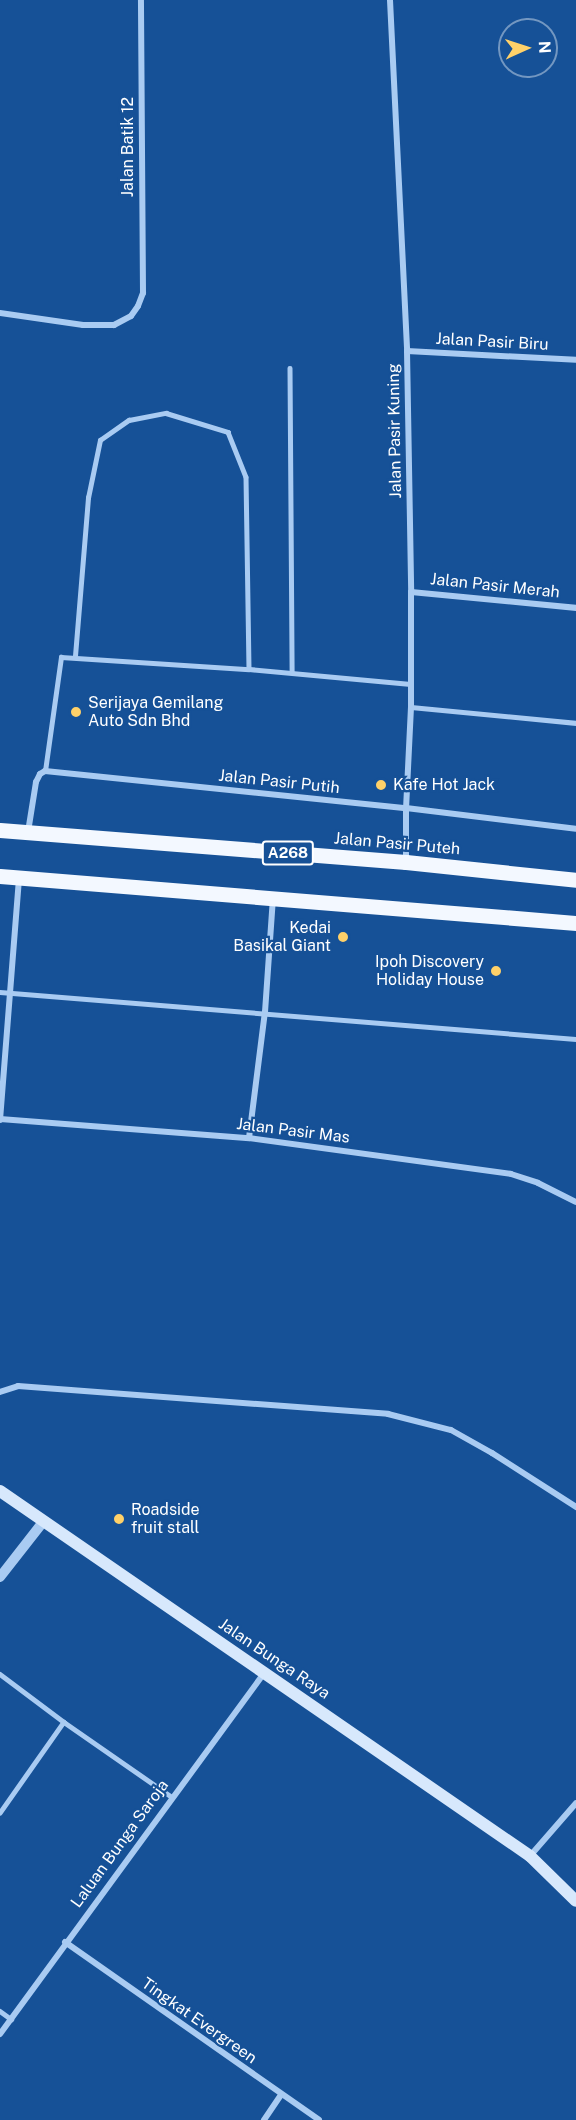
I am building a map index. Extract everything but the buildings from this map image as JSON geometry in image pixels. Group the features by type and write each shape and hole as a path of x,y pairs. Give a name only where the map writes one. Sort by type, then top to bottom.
{"main road":[{"name":"Jalan Pasir Puteh","path":"0,830 406,862 576,880"},
{"path":"0,876 576,923"},
{"name":"Jalan Bunga Raya","path":"0,1491 530,1856 576,1900"}],"street":[{"name":"Jalan Batik 12","path":"0,313 83,325 114,325 131,316 143,293 141,0"},
{"name":"Jalan Pasir Kuning","path":"390,0 406,351 411,592 411,707 405,808 406,862"},
{"name":"Jalan Pasir Biru","path":"406,351 576,360"},
{"name":"Jalan Pasir Merah","path":"411,592 576,608"},
{"name":"Jalan Pasir Putih","path":"45,771 405,808 576,829"},
{"path":"28,832 36,782 40,774 45,771"},
{"path":"0,1119 19,878"},
{"path":"249,1138 265,1012 273,898"},
{"name":"Jalan Pasir Mas","path":"0,1119 249,1138 511,1174 538,1183 576,1202"},
{"path":"0,1392 18,1386 388,1414 451,1430 492,1452 576,1507"},
{"path":"0,1577 43,1522"},
{"name":"Laluan Bunga Saroja","path":"0,2034 264,1672"},
{"path":"530,1856 576,1803"},
{"name":"Tingkat Evergreen","path":"65,1942 280,2096 318,2120"},
{"path":"264,2120 280,2096"}],"lane":[{"path":"290,368 292,672"},
{"path":"75,656 88,498 99,440 129,420 166,413 228,432 246,477 249,669"},
{"path":"45,771 61,657 75,656 292,672 410,684"},
{"path":"411,707 576,723"},
{"path":"0,992 576,1039"},
{"path":"0,1674 64,1722 172,1797"},
{"path":"0,1813 64,1722"},
{"path":"0,2011 10,2019"}],"place":[{"name":"Serijaya Gemilang Auto Sdn Bhd","path":"76,712"},
{"name":"Kafe Hot Jack","path":"381,785"},
{"name":"Kedai Basikal Giant","path":"343,937"},
{"name":"Ipoh Discovery Holiday House","path":"496,971"},
{"name":"Roadside fruit stall","path":"119,1519"}]}
